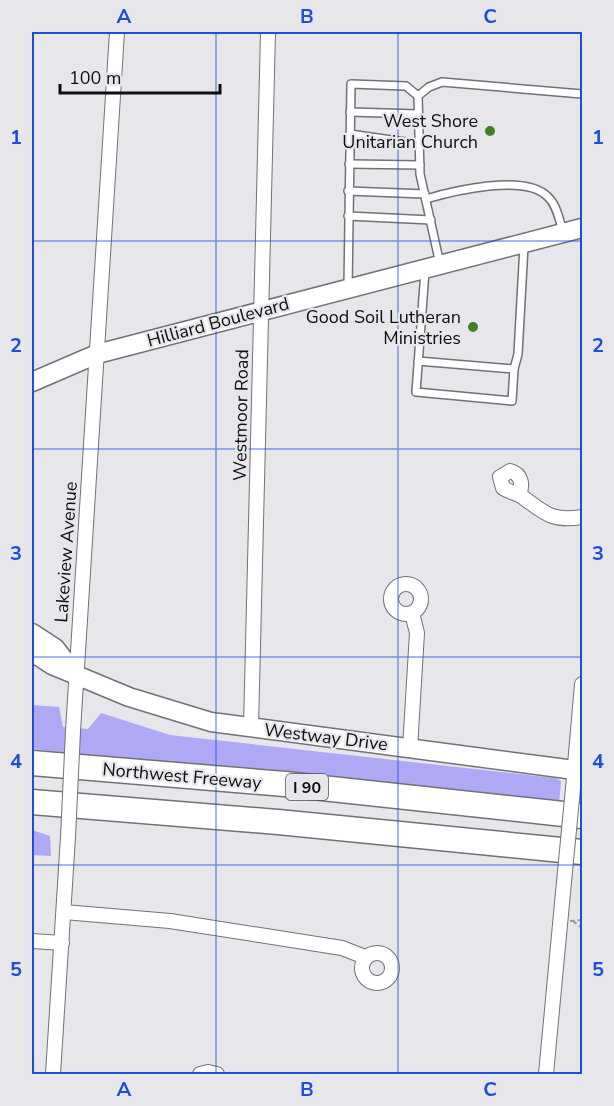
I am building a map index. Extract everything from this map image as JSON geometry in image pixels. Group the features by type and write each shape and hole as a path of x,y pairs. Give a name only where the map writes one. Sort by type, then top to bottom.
{"highway":[{"name":"Northwest Freeway","path":"32,763 285,784 582,816"},
{"name":"Northwest Freeway","path":"32,802 278,822 582,852"}],"main road":[{"name":"Hilliard Boulevard","path":"32,382 97,354 582,228"},
{"path":"32,633 55,648 76,676"},
{"name":"Westway Drive","path":"32,652 76,676 166,709 211,722 410,748 577,777"}],"street":[{"name":"Lakeview Avenue","path":"53,1074 117,32"},
{"name":"Westmoor Road","path":"251,728 268,32"},
{"path":"519,495 544,514 568,519 582,517"},
{"path":"410,748 417,633 412,613"},
{"path":"546,1074 564,882 577,777 582,684"},
{"path":"63,912 182,923 342,948 365,957"},
{"path":"32,941 62,943"},
{"path":"200,1074 208,1072 217,1074"}],"lane":[{"path":"418,96 429,87 442,82 582,94"},
{"path":"348,288 351,84 406,86 418,96"},
{"path":"418,96 420,165 431,220 433,267 418,361 416,392 512,401 514,369 518,354 524,243"},
{"path":"350,112 418,114"},
{"path":"350,134 419,144"},
{"path":"349,164 420,165"},
{"path":"348,191 425,196 492,185 537,190 547,195 554,203 564,233"},
{"path":"348,216 431,220"},
{"path":"418,361 514,369"}],"path":[{"path":"568,921 582,920"},
{"path":"573,921 582,928"}],"shaded area":[{"path":"32,705 59,707 63,727 88,729 101,713 170,735 555,778 561,781 559,805 32,749"},
{"path":"32,830 50,836 51,856 32,855"}],"place":[{"name":"West Shore Unitarian Church","path":"490,131"},
{"name":"Good Soil Lutheran Ministries","path":"473,327"}]}
